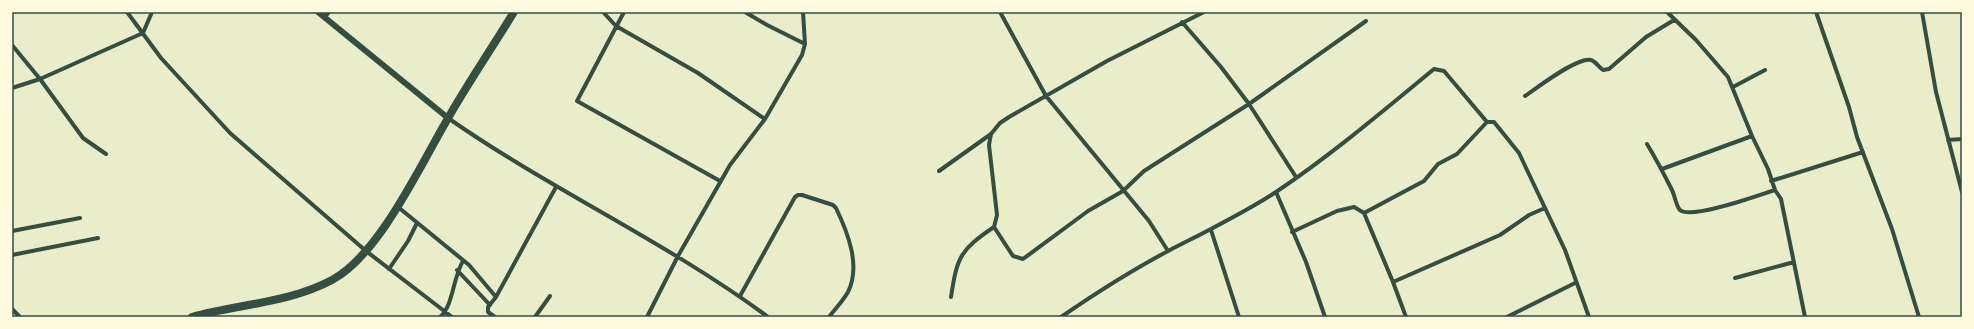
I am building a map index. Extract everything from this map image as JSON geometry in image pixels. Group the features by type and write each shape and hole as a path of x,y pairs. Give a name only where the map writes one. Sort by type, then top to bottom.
{"main road":[{"path":"192,317 282,299 304,292 332,280 346,270 366,251 397,207 448,118 514,12"}],"street":[{"path":"127,12 162,58 230,133 366,251 452,317"},
{"path":"12,88 40,80 143,33 152,12"},
{"path":"318,12 448,118 491,148 556,187 678,256 740,296 768,317"},
{"path":"324,18 329,12"},
{"path":"604,12 616,26 698,73 765,119"},
{"path":"624,12 577,101 720,181"},
{"path":"745,12 805,44"},
{"path":"647,317 678,256 720,181 730,165 765,119 802,55 805,44 803,12"},
{"path":"1000,12 1046,96 1149,221 1168,251"},
{"path":"939,171 991,134 1000,123 1107,61 1204,12"},
{"path":"1667,12 1696,40 1716,65 1723,70 1732,87 1752,136 1768,169 1771,181 1781,200 1805,317"},
{"path":"1816,12 1863,152 1892,229 1919,317"},
{"path":"1922,12 1936,92 1962,192"},
{"path":"1525,96 1564,69 1586,60 1593,60 1603,70 1609,69 1646,37 1674,20"},
{"path":"994,227 1013,256 1024,258 1088,211 1123,191 1144,171 1249,104 1366,21"},
{"path":"1182,22 1221,67 1249,104 1296,177"},
{"path":"12,45 83,138 106,154"},
{"path":"1061,317 1090,297 1168,251 1211,230 1276,192 1342,144 1434,69 1444,71 1487,122"},
{"path":"1732,87 1764,70"},
{"path":"1364,213 1424,181 1438,164 1457,154 1487,122 1494,122 1519,153 1565,250 1575,283 1589,317"},
{"path":"951,297 955,270 960,258 974,240 994,227 997,215 989,145 991,134"},
{"path":"1662,169 1752,136"},
{"path":"1948,140 1962,139"},
{"path":"1647,144 1662,169 1678,208 1683,212 1690,214 1775,190"},
{"path":"1771,181 1863,152"},
{"path":"495,317 488,312 488,307 496,297 556,187"},
{"path":"1276,192 1306,262 1326,317"},
{"path":"740,296 795,197 802,195 832,205 836,208 853,256 850,288 829,317"},
{"path":"397,207 463,261 496,297"},
{"path":"1292,232 1337,211 1354,207 1364,213 1406,317"},
{"path":"1393,282 1500,234 1529,215 1545,208"},
{"path":"12,231 80,218"},
{"path":"389,269 408,241 417,222"},
{"path":"1211,230 1239,317"},
{"path":"12,255 98,238"},
{"path":"440,317 446,312 457,270 463,261"},
{"path":"1735,278 1794,262"},
{"path":"457,270 490,305"},
{"path":"1507,317 1575,283"},
{"path":"534,317 550,296"},
{"path":"12,309 20,317"}]}
